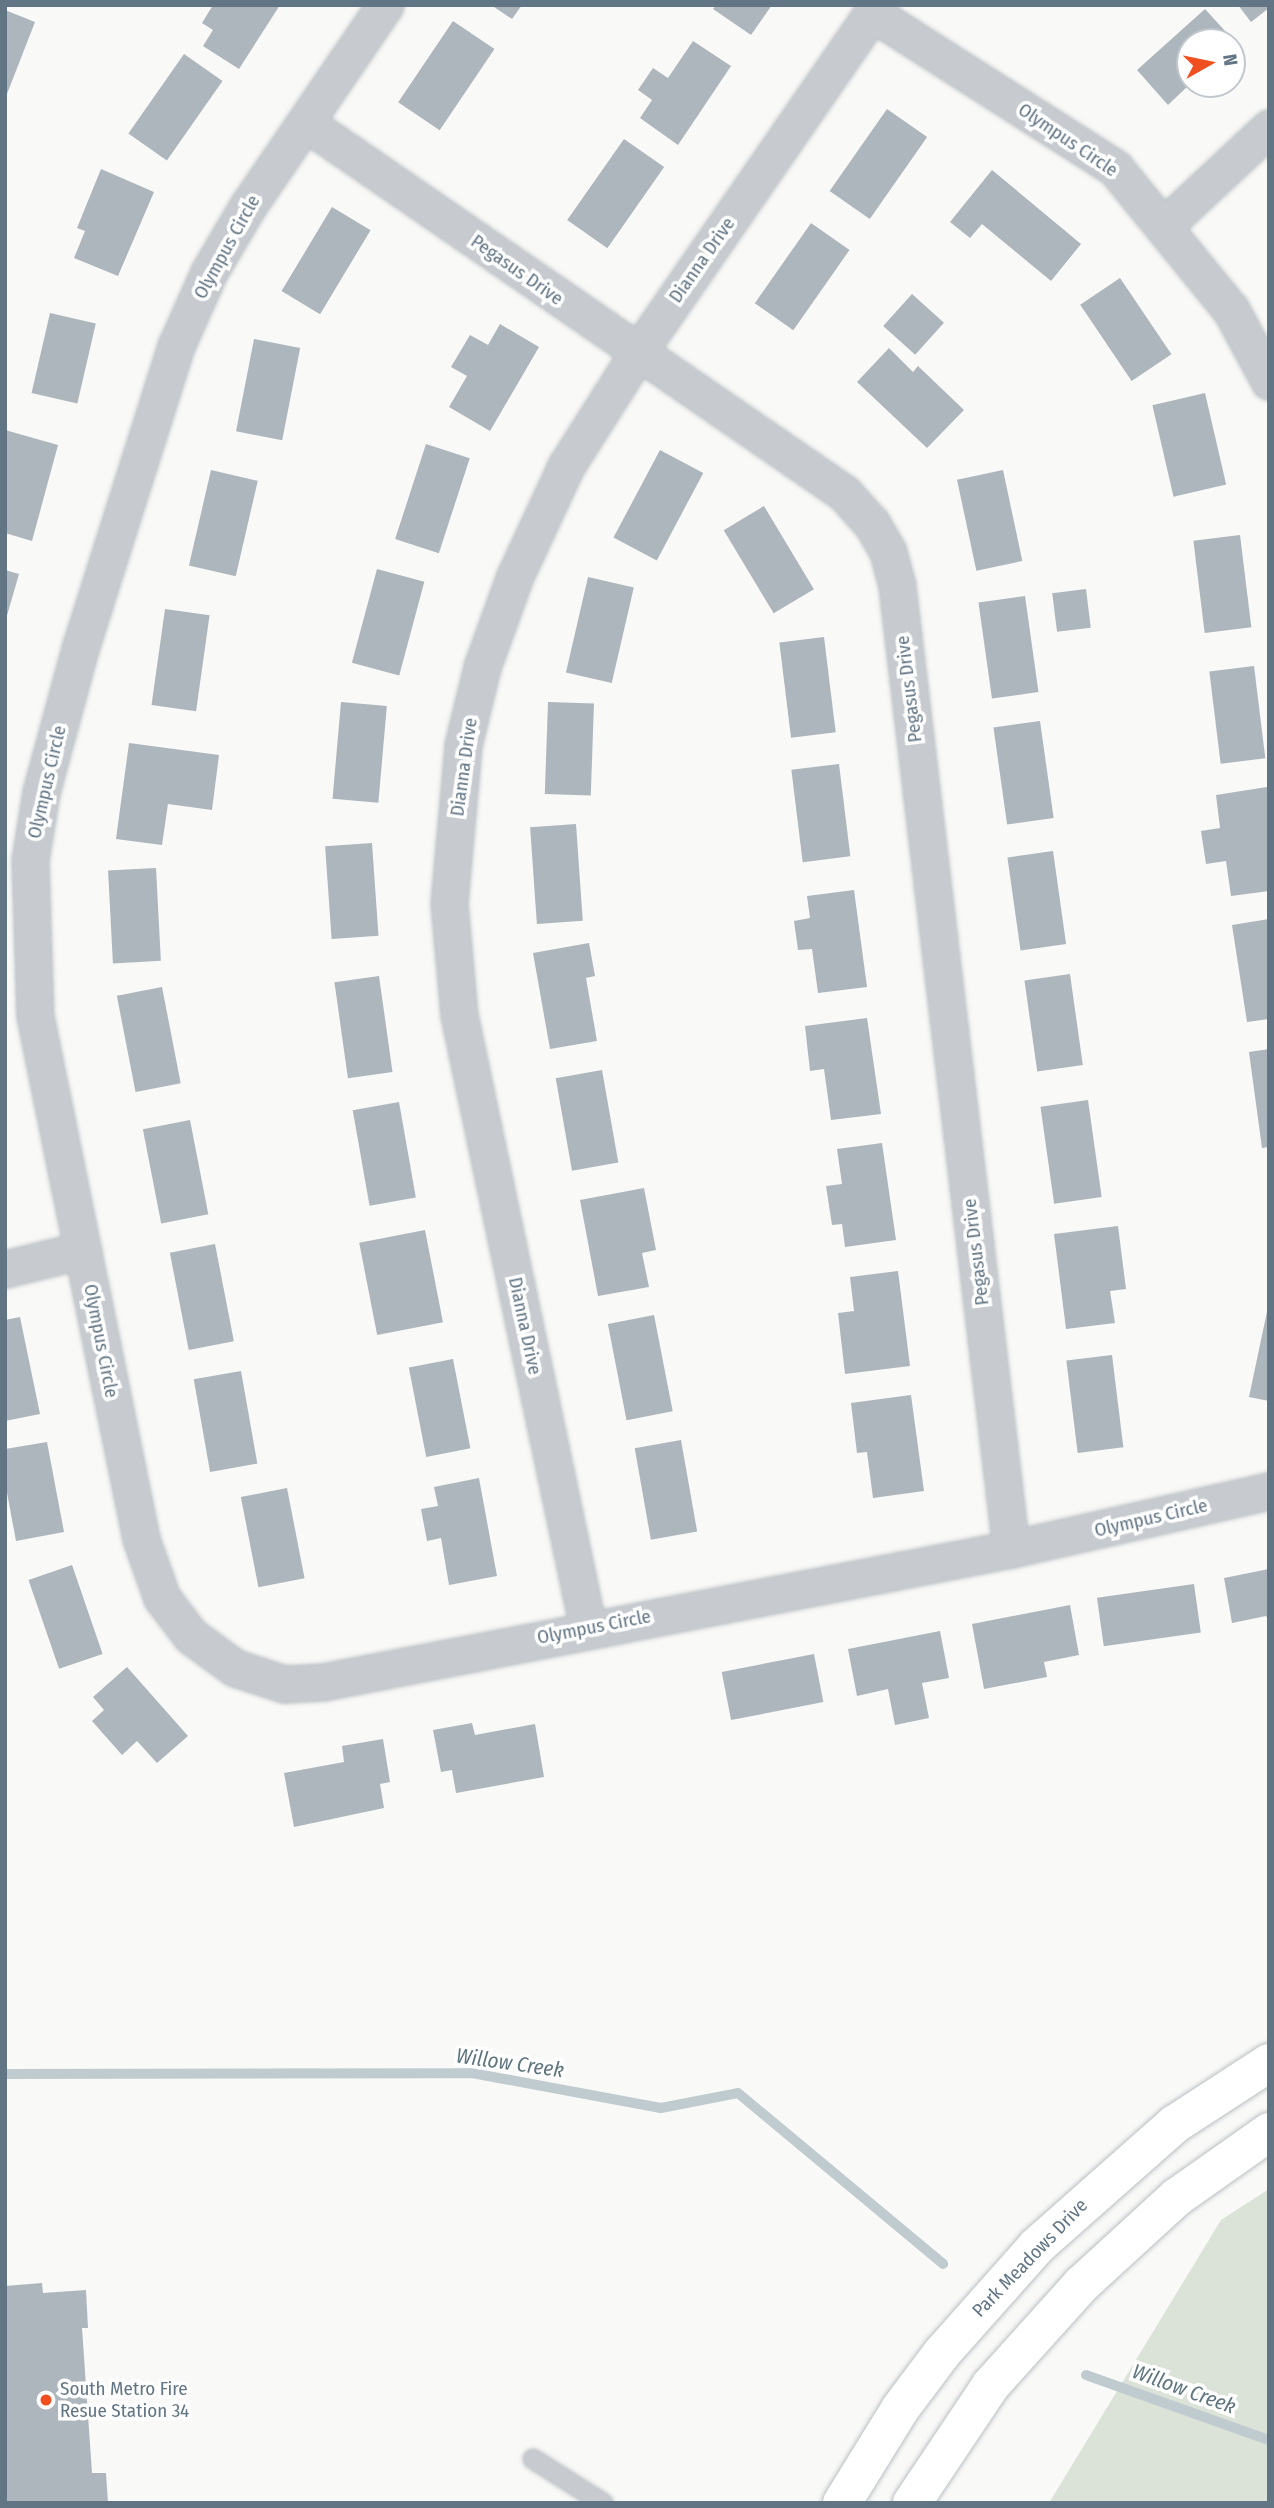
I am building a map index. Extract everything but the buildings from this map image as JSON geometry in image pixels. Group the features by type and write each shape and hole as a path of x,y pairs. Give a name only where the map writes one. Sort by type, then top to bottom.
{"main road":[{"name":"Park Meadows Drive","path":"842,2503 900,2409 942,2353 1037,2246 1175,2124 1269,2063"},
{"path":"912,2503 991,2385 1081,2285 1177,2197 1269,2132"}],"street":[{"name":"Olympus Circle","path":"385,5 242,215 209,272 176,346 81,645 41,792 30,860 35,1016 141,1539 162,1598 191,1636 235,1668 284,1684 323,1682 589,1628 1012,1549 1269,1491"},
{"name":"Olympus Circle","path":"875,9 1115,168 1231,310 1269,381"},
{"name":"Dianna Drive","path":"589,1628 459,1015 449,903 463,745 482,667 515,576 566,466 637,354 875,9"},
{"name":"Pegasus Drive","path":"306,123 637,354 844,493 872,524 888,552 897,586 1012,1549"},
{"path":"1164,226 1269,128"},
{"path":"5,1269 83,1251"}],"lane":[{"path":"533,2459 603,2503"}],"shaded area":[{"path":"1269,2189 1269,2503 1049,2503 1221,2220"}],"waterway":[{"name":"Willow Creek","path":"5,2074 472,2073 661,2108 738,2093 943,2264"},
{"name":"Willow Creek","path":"1086,2375 1269,2440"}],"place":[{"name":"South Metro Fire Resue Station 34","path":"46,2400"}]}
